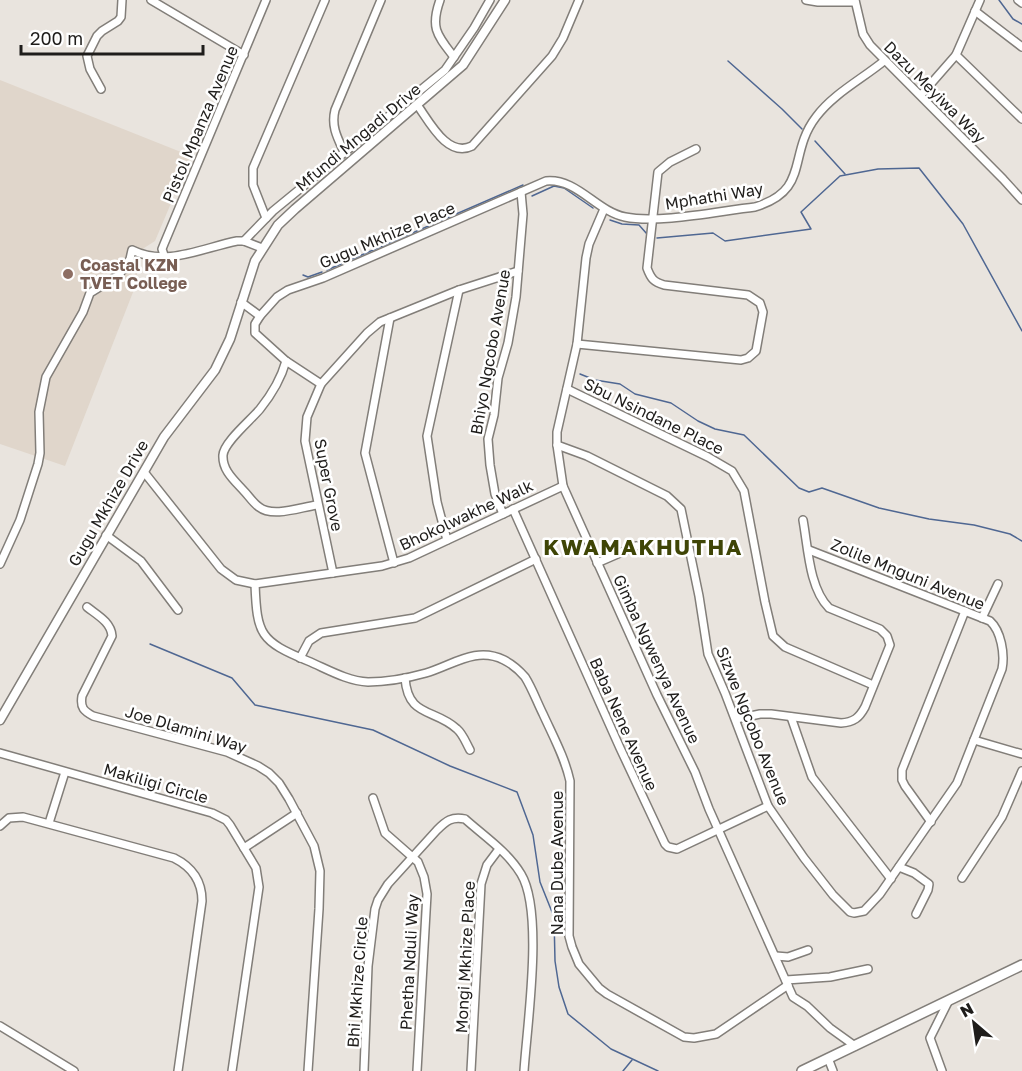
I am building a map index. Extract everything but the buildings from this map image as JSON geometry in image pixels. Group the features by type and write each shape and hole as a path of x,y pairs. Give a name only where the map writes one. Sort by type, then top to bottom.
{"main road":[{"path":"802,1071 1022,965"}],"street":[{"path":"101,89 90,69 87,56 97,36 121,17 122,0"},
{"path":"151,0 244,55"},
{"name":"Pistol Mpanza Avenue","path":"165,258 162,249 266,0"},
{"path":"266,218 253,185 253,168 325,0"},
{"path":"344,152 332,121 381,0"},
{"path":"441,0 434,20 435,27 454,57"},
{"path":"244,241 266,218 436,78 454,57 490,0"},
{"name":"Mfundi Mngadi Drive","path":"241,302 250,273 262,248 278,225 463,65 505,0"},
{"path":"418,106 437,132 454,148 462,149 472,146 552,56 563,38 579,0"},
{"name":"Dazu Meyiwa Way","path":"806,0 855,1 866,39 884,61 921,95 1022,200"},
{"path":"921,95 956,55 980,0"},
{"path":"1018,0 1022,3"},
{"path":"975,11 1022,46"},
{"path":"956,55 1022,119"},
{"name":"Mphathi Way","path":"555,180 567,183 604,209 623,217 654,219 755,207 769,203 791,185 802,138 817,115 827,104 884,61"},
{"path":"577,344 741,360 748,358 756,351 763,312 760,303 748,295 664,285 655,282 647,268 658,172 670,162 696,149"},
{"name":"Gugu Mkhize Place","path":"260,316 277,297 288,290 323,278 546,181 555,180"},
{"name":"Bhiyo Ngcobo Avenue","path":"503,514 493,484 488,438 494,415 498,378 511,326 523,214 521,192"},
{"name":"Gimba Ngwenya Avenue","path":"604,209 589,244 586,258 577,344 561,411 557,445 563,486 695,772 796,1000 807,1006 830,1028 855,1046"},
{"path":"0,564 20,520 38,464 39,412 46,377 83,312 90,293 119,275 130,259 132,250 149,257 165,258 244,241 262,248"},
{"name":"Super Grove","path":"333,573 306,453 305,432 311,406 321,384 374,326 459,290 518,272"},
{"path":"447,540 434,484 427,435 459,290"},
{"path":"241,302 260,316 254,328 259,338 286,361 321,384"},
{"name":"Gugu Mkhize Drive","path":"0,720 106,535 173,424 215,370 230,339 241,302"},
{"path":"390,318 365,446 394,563"},
{"path":"286,361 276,387 225,448 224,464 233,479 256,505 265,511 274,512 317,505"},
{"name":"Sbu Nsindane Place","path":"567,389 716,461 732,471 744,491 773,636 785,647 873,685"},
{"name":"Sizwe Ngcobo Avenue","path":"557,445 587,456 667,496 681,510 699,596 706,646 768,806 804,858 844,908 854,913 864,911"},
{"name":"Bhokolwakhe Walk","path":"144,472 221,569 236,580 255,584 394,563 410,558 563,486"},
{"name":"Baba Nene Avenue","path":"513,509 665,844 677,849 768,806"},
{"path":"736,719 760,714 841,723 853,721 860,716 890,645 887,636 880,629 829,608 823,602 816,588 803,520"},
{"path":"106,535 141,561 178,610"},
{"path":"597,562 636,546"},
{"name":"Zolile Mnguni Avenue","path":"809,550 990,621 995,627 1004,661 957,783 891,879 864,911"},
{"path":"300,658 309,641 321,633 415,618 536,559"},
{"name":"Nana Dube Avenue","path":"255,584 256,610 260,629 265,637 280,649 353,679 367,682 405,678 428,673 470,656 482,654 503,659 513,665 524,677 568,771 571,792 569,936 579,964 598,988 675,1033 694,1038 716,1034 787,982"},
{"path":"982,618 998,584"},
{"name":"Joe Dlamini Way","path":"87,607 108,625 112,630 112,636 82,696 81,704 85,711 93,716 227,752 258,766 279,783 314,846 320,871 319,909 308,1071"},
{"path":"931,822 904,786 902,770 965,611"},
{"path":"405,678 408,696 415,706 457,729 470,750"},
{"path":"791,717 812,777 891,879"},
{"path":"974,740 1022,754"},
{"name":"Makiligi Circle","path":"0,753 212,813 226,820 255,868 259,887 232,1071"},
{"path":"962,878 1002,816 1022,771"},
{"path":"49,823 64,772"},
{"path":"373,798 385,833 414,856"},
{"path":"244,848 297,813"},
{"path":"0,826 4,821 15,816 49,823 185,863 198,881 202,894 200,924 178,1071"},
{"name":"Bhi Mkhize Circle","path":"364,1071 368,966 375,909 382,892 445,822 459,818 465,819 499,849 521,874 527,887 532,915 531,975 524,1071"},
{"name":"Mongi Mkhize Place","path":"471,1071 481,884 487,865 499,849"},
{"name":"Phetha Nduli Way","path":"414,856 424,877 427,894 417,1071"},
{"path":"899,867 914,873 929,884 916,914"},
{"path":"776,956 788,957 808,950"},
{"path":"787,982 830,977 868,969"},
{"path":"942,1071 930,1038 948,1002"},
{"path":"0,1026 74,1071"},
{"path":"828,1058 833,1071"}],"shaded area":[{"name":"Coastal KZN TVET College","path":"0,80 191,156 155,241 144,248 137,267 137,282 65,466 0,444"}],"waterway":[{"path":"999,0 1013,19 1022,24"},
{"path":"728,61 802,129"},
{"path":"815,141 845,174"},
{"path":"657,238 713,233 725,241 811,229 801,212 840,176 878,169 919,168 963,224 1022,331"},
{"path":"327,270 523,185"},
{"path":"532,196 554,186 564,188 593,208"},
{"path":"610,220 622,224 639,225 647,234"},
{"path":"303,275 308,277 322,272"},
{"path":"580,374 595,380 620,384 635,394 671,403 715,429 744,435 799,488 809,492 822,488 879,508 929,519 974,525 1010,534 1022,541"},
{"path":"150,644 232,678 255,705 373,730 450,766 517,792 533,835 540,882 554,917 555,961 559,987 568,1014 611,1049 658,1071"},
{"path":"623,1071 632,1060"}],"place":[{"name":"Coastal KZN TVET College","path":"68,274"}],"district":[{"name":"KWAMAKHUTHA","path":"643,546"}]}
